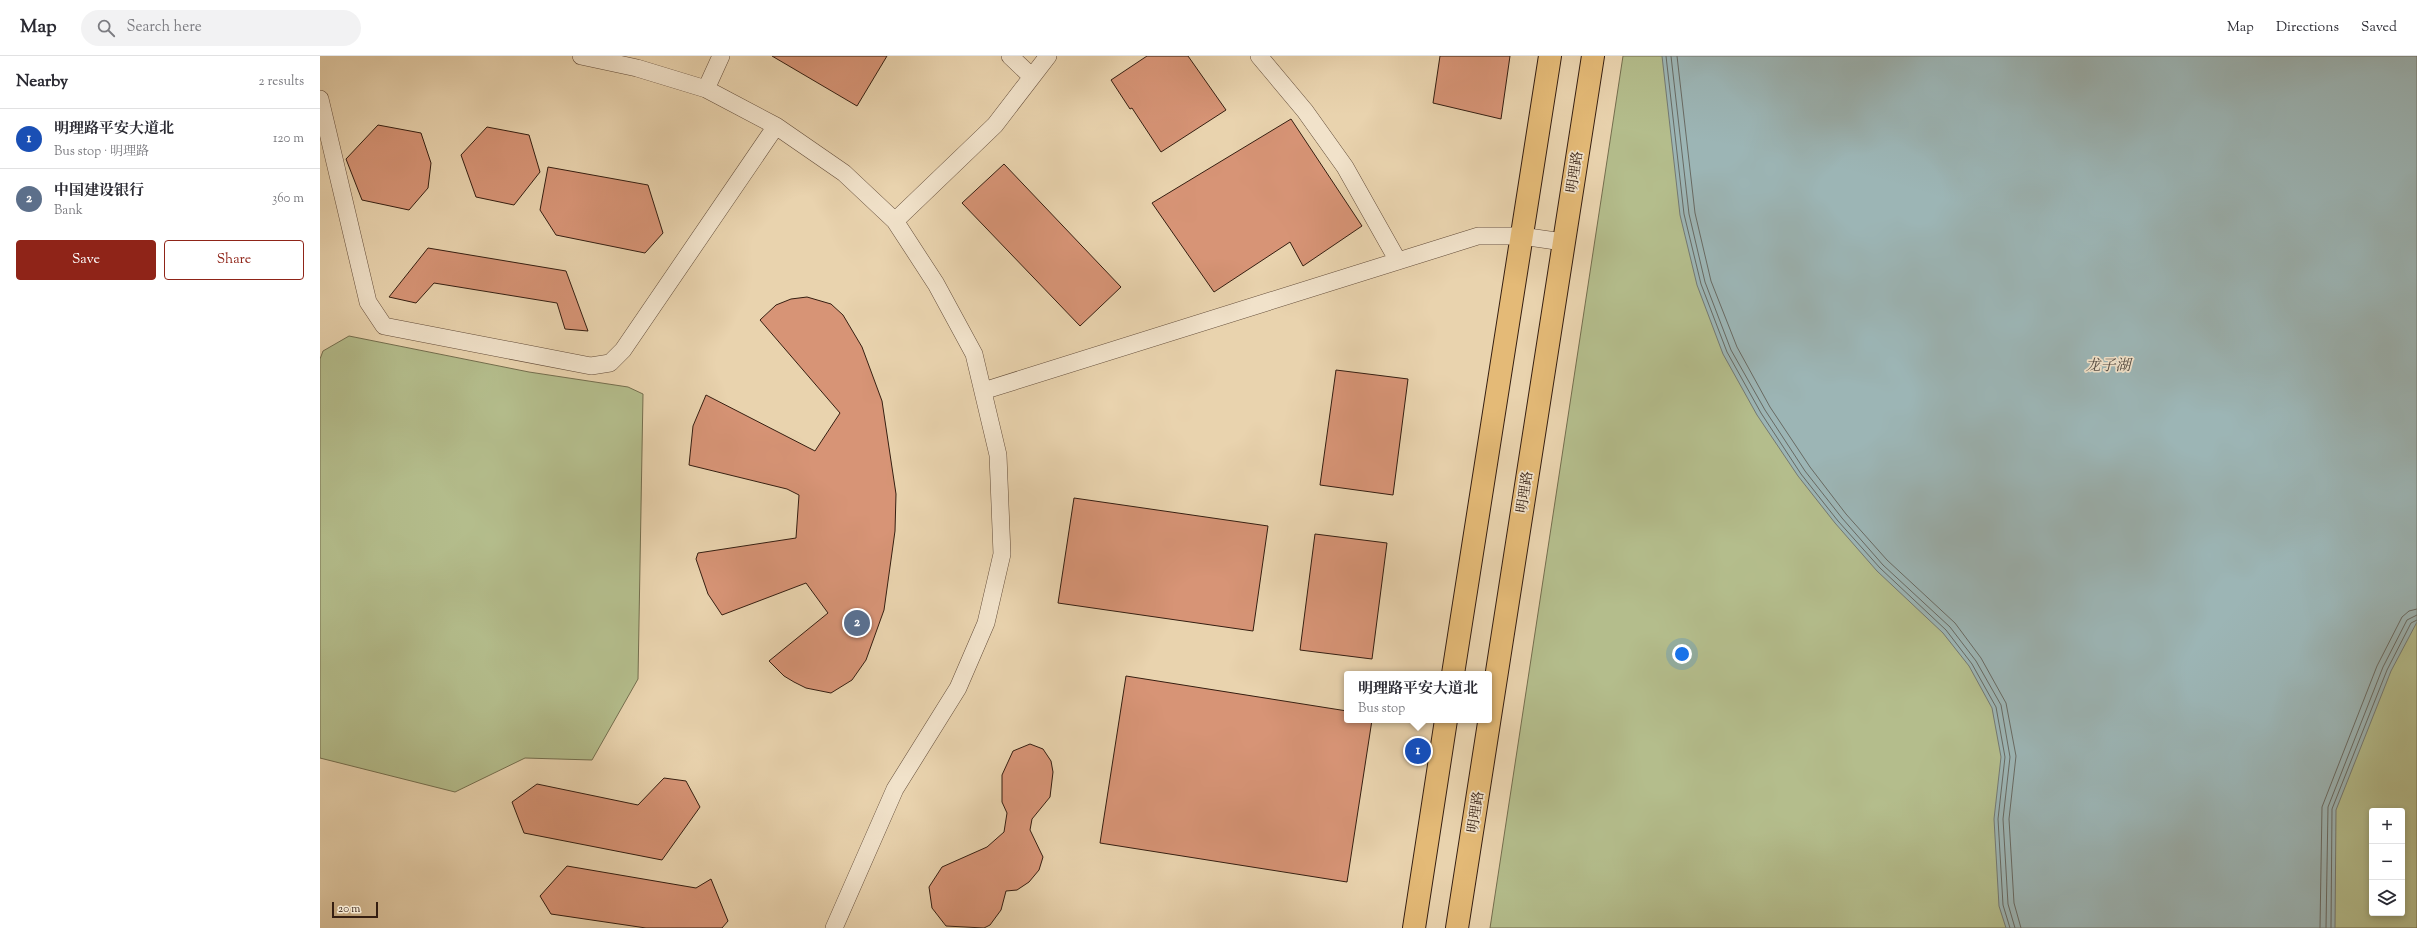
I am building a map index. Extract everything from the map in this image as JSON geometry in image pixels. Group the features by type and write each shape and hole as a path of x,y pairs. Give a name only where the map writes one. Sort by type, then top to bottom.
{"main road":[{"path":"1454,671 1550,56"},
{"name":"明理路","path":"1492,701 1593,56"},
{"path":"1414,928 1446,723"},
{"name":"明理路","path":"1457,928 1489,723"}],"street":[{"path":"581,56 637,68 706,89 776,126 844,173 895,221 936,284 974,354 998,454 1002,554 986,622 958,688 895,789 834,928"},
{"path":"706,89 722,56"},
{"path":"1010,56 1032,77"},
{"path":"895,221 995,125 1048,56"},
{"path":"1258,56 1305,111 1345,167 1398,261"},
{"path":"320,99 368,302 384,326 591,366 610,363 623,350 776,126"},
{"path":"983,392 1478,236 1522,236 1563,242"}],"green space":[{"name":"龙子湖","path":"1623,56 2417,56 2417,928 1490,928"},
{"path":"349,336 529,372 628,387 643,394 638,679 592,760 525,758 455,792 320,758 320,359 323,351"}],"water":[{"name":"龙子湖","path":"1662,56 2417,56 2417,622 2391,671 2336,810 2335,928 2006,928 1999,906 1994,819 2001,757 1992,708 1969,666 1943,633 1877,571 1835,523 1798,476 1757,415 1723,354 1697,285 1680,215"}],"building":[{"path":"772,56 887,56 857,106"},
{"path":"1147,56 1188,56 1226,110 1161,152 1132,108 1130,109 1111,80"},
{"path":"1440,56 1510,56 1501,119 1433,103"},
{"path":"1291,119 1362,226 1303,266 1290,242 1214,292 1152,203"},
{"path":"378,125 421,133 431,163 428,188 409,210 362,200 346,159"},
{"path":"487,127 529,135 540,172 514,205 476,197 461,155"},
{"path":"1004,164 1121,287 1080,326 962,203"},
{"path":"548,167 648,185 663,233 645,253 556,235 540,210"},
{"path":"428,248 566,271 588,331 565,329 557,303 434,283 416,303 389,297"},
{"path":"807,297 831,304 843,315 862,347 882,401 896,494 895,531 884,610 866,660 852,680 831,693 806,688 794,682 784,676 769,661 828,613 806,583 722,615 708,594 696,559 698,553 796,538 799,495 787,489 689,465 693,426 706,395 815,451 840,413 760,320 776,305 791,299"},
{"path":"1336,370 1408,379 1393,495 1320,485"},
{"path":"1074,498 1268,526 1253,631 1058,603"},
{"path":"1315,534 1387,543 1372,659 1300,650"},
{"path":"1126,676 1344,711 1344,723 1372,723 1347,882 1100,843"},
{"path":"1030,744 1043,749 1051,761 1053,772 1050,797 1032,819 1030,830 1043,857 1039,870 1029,882 1017,890 1006,891 1001,910 990,925 984,928 946,926 932,908 929,887 942,867 987,847 1004,832 1007,813 1002,802 1002,775 1013,751"},
{"path":"664,778 686,781 700,807 662,860 524,833 512,802 537,784 638,805"},
{"path":"567,866 696,888 711,879 728,921 722,928 646,928 551,914 540,896"}],"place":[{"name":"中国建设银行","path":"857,623"},
{"name":"明理路平安大道北","path":"1418,751"}]}
